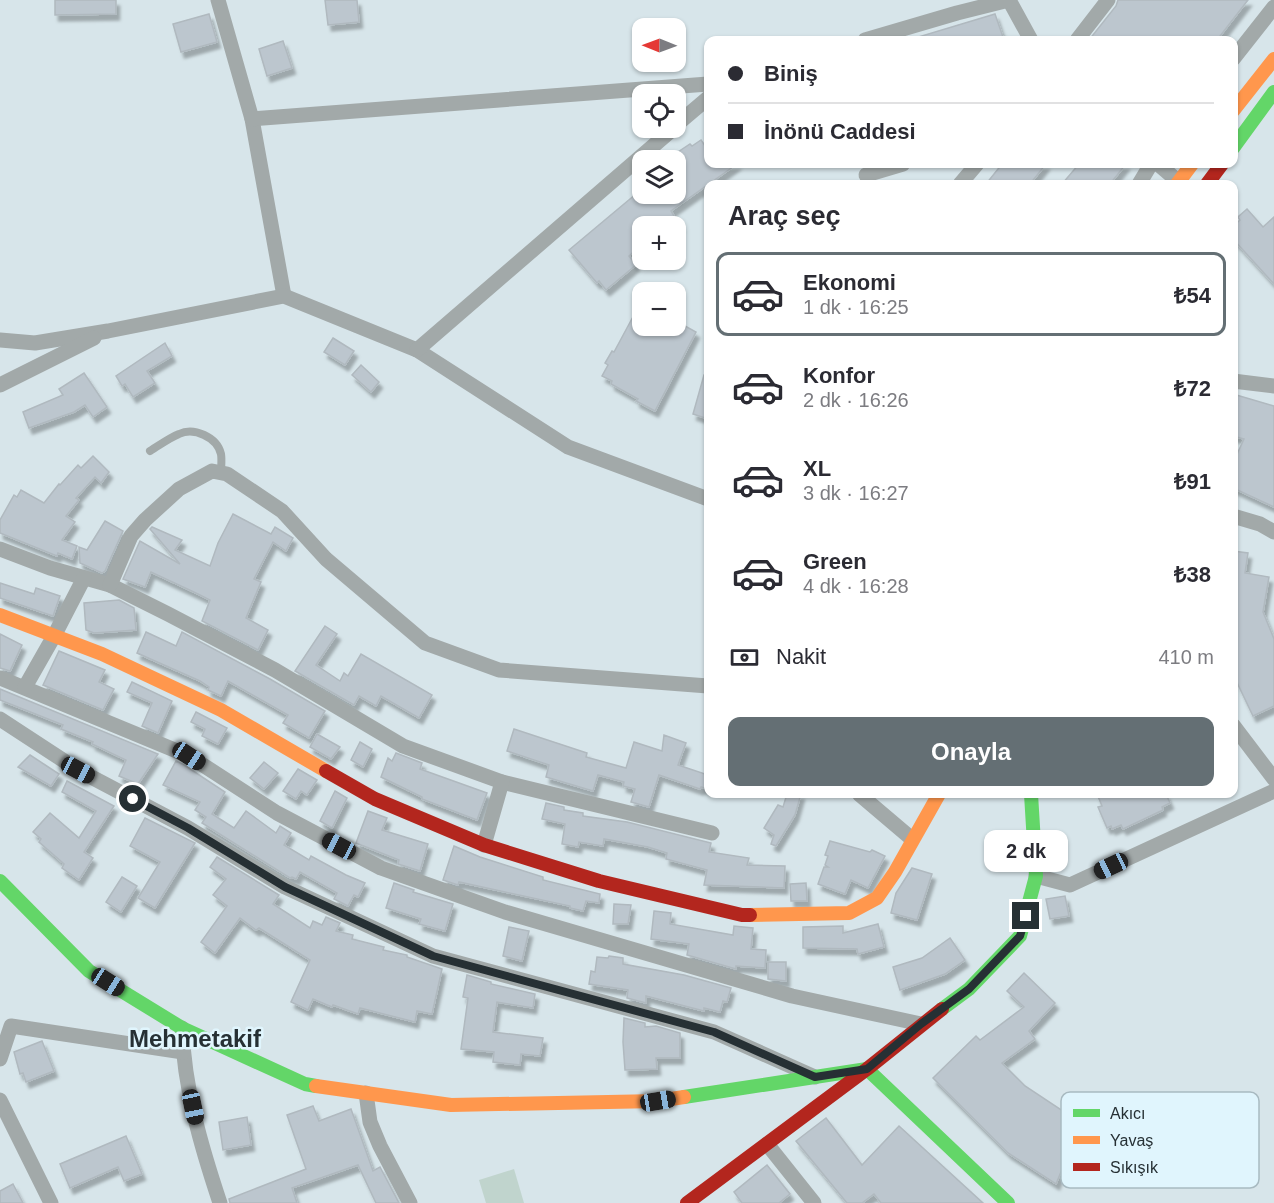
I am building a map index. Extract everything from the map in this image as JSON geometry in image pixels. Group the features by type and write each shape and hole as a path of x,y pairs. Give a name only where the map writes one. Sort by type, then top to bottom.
{"street":[{"path":"218,0 252,119 284,296"},
{"path":"876,36 956,6 1009,0 1029,36"},
{"path":"1080,36 1108,0"},
{"path":"1238,53 1274,7"},
{"path":"1238,105 1274,59"},
{"path":"252,119 704,84"},
{"path":"1238,141 1274,92"},
{"path":"686,117 704,101"},
{"path":"417,350 661,138"},
{"path":"866,174 888,168"},
{"path":"964,180 974,168"},
{"path":"1162,168 1175,180"},
{"path":"0,340 35,343 284,296 417,350 568,447 704,498"},
{"path":"0,385 108,331"},
{"path":"1238,381 1265,383 1274,386"},
{"path":"110,585 131,536 179,489 212,471 227,474 243,483 282,511 326,559 425,643 499,670 704,686"},
{"path":"1238,517 1260,524 1274,532"},
{"path":"0,549 110,585 275,670 403,746 502,782 712,833"},
{"path":"25,687 84,578"},
{"path":"0,615 102,654 221,710 375,799 484,845 599,881 742,915 849,913 877,898 895,872 912,838 937,798"},
{"path":"0,678 189,756 277,813 381,868 505,912 769,989 921,1024"},
{"path":"0,719 78,770 188,828 285,887 433,956 714,1032 815,1077"},
{"path":"1238,732 1274,779"},
{"path":"484,845 502,782"},
{"path":"1036,876 1070,885 1274,791"},
{"path":"864,798 912,838"},
{"path":"687,1203 867,1069 921,1024 969,989 1020,936 1036,876 1031,798"},
{"path":"0,881 89,971 182,1028 305,1084 451,1105 658,1101 867,1069"},
{"path":"0,1059 11,1026 183,1052"},
{"path":"182,1028 183,1063 202,1151 220,1203"},
{"path":"867,1069 1008,1203"},
{"path":"366,1093 370,1122 410,1203"},
{"path":"0,1100 51,1203"},
{"path":"767,1144 814,1203"}],"lane":[{"path":"150,451 180,433 203,434 219,448 221,473"}],"green space":[{"path":"514,1169 524,1203 486,1203 479,1180"}],"building":[{"path":"55,0 116,0 116,14 55,15"},
{"path":"325,0 357,0 359,22 328,25"},
{"path":"1118,0 1248,0 1220,36 1092,36 1116,6"},
{"path":"209,14 217,42 181,52 173,24"},
{"path":"995,14 1003,36 922,36"},
{"path":"283,41 292,68 267,76 259,49"},
{"path":"701,140 704,144 704,168 731,168 715,180 704,180 704,188 686,200 686,150 681,150 690,144 692,146"},
{"path":"999,168 1043,168 1033,180 989,180"},
{"path":"1076,168 1123,168 1113,180 1065,180"},
{"path":"632,197 632,204 681,204 671,211 674,216 632,216 632,253 629,256 632,260 632,268 606,290 599,281 597,283 569,250"},
{"path":"1247,209 1263,227 1274,217 1274,284 1238,244 1238,222 1240,220 1238,217"},
{"path":"632,319 632,336 686,336 686,326 696,332 655,411 636,401 638,399 611,384 612,381 602,376 608,365 605,363 612,351 614,352"},
{"path":"333,338 354,351 345,365 324,352"},
{"path":"165,343 172,356 147,371 155,383 133,397 125,384 122,386 116,376"},
{"path":"361,365 379,382 371,392 352,375"},
{"path":"84,373 107,407 93,417 85,405 74,412 29,428 23,412 63,395 59,389"},
{"path":"704,375 704,418 693,414"},
{"path":"1238,395 1274,406 1274,507 1238,490 1238,452 1244,439 1238,437"},
{"path":"93,456 109,472 101,483 95,477 76,498 79,500 66,516 75,522 62,540 77,546 72,559 58,553 57,556 0,533 0,520 14,495 17,497 21,490 44,503 78,465 81,468"},
{"path":"233,514 271,534 275,527 293,538 286,551 273,542 254,579 261,582 246,618 268,630 258,650 202,621 210,600 151,572 145,587 123,579 140,541 180,564 150,529 152,527 182,540 175,550 210,566 218,543"},
{"path":"105,521 123,531 102,573 80,563 79,547 87,550"},
{"path":"1238,552 1248,553 1245,573 1269,577 1263,612 1274,639 1274,706 1253,716 1238,684"},
{"path":"0,583 34,594 36,588 60,596 53,616 0,598"},
{"path":"119,600 134,608 136,630 94,633 86,630 84,603"},
{"path":"325,626 337,634 316,665 340,681 344,673 348,676 361,654 432,695 419,718 381,696 376,706 359,696 354,705 295,671"},
{"path":"146,632 176,646 182,632 325,711 309,738 283,723 288,715 228,681 221,696 208,690 209,687 200,681 137,653"},
{"path":"0,634 22,645 10,671 0,668"},
{"path":"59,651 105,670 99,682 114,689 103,710 43,685"},
{"path":"132,682 172,701 158,733 142,726 152,703 127,692"},
{"path":"0,689 158,754 138,784 119,776 126,760 92,744 93,742 61,729 63,725 0,700"},
{"path":"196,712 227,728 218,744 202,736 205,729 191,722"},
{"path":"514,729 587,753 586,757 626,768 634,742 662,751 664,735 686,743 678,765 704,774 704,788 700,789 659,775 649,807 631,802 635,789 623,786 624,782 598,775 593,791 546,777 549,765 507,751"},
{"path":"317,734 340,747 331,759 310,747"},
{"path":"360,742 372,749 363,767 351,760"},
{"path":"396,753 422,763 420,769 487,793 477,820 422,799 381,777 388,758 392,761"},
{"path":"30,755 59,774 51,786 18,767"},
{"path":"176,761 225,792 212,814 234,828 246,811 276,833 280,826 291,833 284,845 309,860 311,856 365,883 358,897 354,895 348,906 334,899 337,893 300,872 296,879 290,878 202,823 206,817 195,810 200,802 163,785"},
{"path":"264,762 278,773 264,789 250,778"},
{"path":"298,769 317,780 307,795 301,791 296,799 283,791"},
{"path":"67,781 114,806 84,852 93,858 79,880 62,868 64,864 39,842 41,839 33,832 50,813 79,838 96,811 62,792"},
{"path":"335,791 347,798 332,828 320,821"},
{"path":"786,798 800,798 795,815 776,846 771,844 774,835 764,828 778,805 783,807"},
{"path":"1099,798 1168,798 1170,803 1162,807 1163,810 1123,829 1121,825 1112,829 1111,826 1107,828 1098,807 1102,806"},
{"path":"546,803 564,807 564,810 583,813 583,816 627,822 711,843 709,852 749,858 747,865 785,866 784,888 704,885 707,870 666,859 667,853 648,847 604,839 603,846 579,842 578,847 562,844 565,824 542,819"},
{"path":"368,811 387,818 382,830 428,844 420,871 398,864 399,860 356,843"},
{"path":"145,818 195,843 155,908 138,898 160,862 130,846"},
{"path":"830,841 870,852 872,850 885,856 868,888 851,880 845,894 818,884 824,867 828,867 825,865 828,856 825,855"},
{"path":"454,846 480,857 543,877 543,880 600,894 599,903 586,901 583,911 570,908 570,906 459,882 458,885 443,880"},
{"path":"217,857 279,895 273,904 310,928 313,921 322,925 326,917 340,923 336,931 353,935 352,939 384,947 383,950 407,955 407,957 442,969 432,1014 417,1011 415,1022 360,1008 358,1014 313,999 308,1010 291,1002 310,960 259,928 256,930 240,918 215,953 201,942 227,906 213,895 226,879 210,867"},
{"path":"912,868 932,874 917,920 891,913 896,893"},
{"path":"122,877 137,886 121,912 106,902"},
{"path":"394,883 414,890 413,892 453,904 445,931 419,924 421,919 386,908"},
{"path":"806,883 807,901 791,901 790,884"},
{"path":"1065,896 1069,916 1050,919 1046,899"},
{"path":"614,904 631,905 628,924 613,924"},
{"path":"654,911 671,913 670,924 733,935 734,926 753,928 751,949 766,950 765,968 736,966 736,969 687,955 689,944 651,939"},
{"path":"878,924 884,947 858,954 857,949 803,948 803,927 843,926 843,933"},
{"path":"509,927 529,931 522,961 503,956"},
{"path":"950,938 965,960 945,974 900,990 893,967 922,958"},
{"path":"609,956 623,958 623,964 684,975 731,988 727,1002 723,1001 720,1012 704,1008 704,1011 646,996 646,1003 627,998 628,990 589,984 591,971 595,972 597,957 608,958"},
{"path":"768,962 786,962 786,981 768,979"},
{"path":"1024,973 1055,1003 1029,1031 1035,1039 1002,1063 1025,1086 1061,1110 1061,1172 1056,1184 1008,1153 933,1078 976,1036 980,1040 1024,1007 1007,991"},
{"path":"467,975 491,982 491,984 535,994 533,1008 497,1002 493,1032 543,1038 540,1056 521,1054 520,1065 493,1062 494,1052 461,1049 468,998 463,997"},
{"path":"624,1018 645,1023 645,1027 656,1026 680,1033 680,1058 656,1058 657,1069 625,1070"},
{"path":"42,1041 54,1071 26,1082 23,1073 20,1074 14,1052"},
{"path":"313,1106 319,1121 351,1109 373,1171 380,1167 399,1203 376,1203 358,1165 292,1188 297,1203 230,1203 229,1199 306,1169 287,1115"},
{"path":"247,1117 251,1145 223,1150 219,1122"},
{"path":"826,1118 862,1165 899,1126 983,1203 881,1203 874,1194 862,1203 847,1203 796,1141"},
{"path":"126,1136 142,1174 124,1181 118,1167 70,1188 60,1164"},
{"path":"767,1165 790,1194 779,1203 742,1203 734,1192"},
{"path":"13,1184 23,1203 0,1203 0,1191"}],"traffic: fast":[{"path":"1238,141 1274,92"},
{"path":"942,1009 969,989 1020,936 1036,876 1031,798"},
{"path":"0,881 89,971 182,1028 305,1084 316,1086"},
{"path":"684,1097 867,1069"},
{"path":"867,1069 1008,1203"}],"traffic: slow":[{"path":"1238,105 1274,59"},
{"path":"1180,180 1189,168"},
{"path":"0,615 102,654 221,710 326,771"},
{"path":"750,915 849,913 877,898 895,872 937,798"},
{"path":"316,1086 451,1105 658,1101 684,1097"}],"traffic: jam":[{"path":"1210,180 1219,168"},
{"path":"326,771 375,799 484,845 599,881 750,915"},
{"path":"687,1203 867,1069 942,1009"}],"district":[{"name":"Mehmetakif","path":"195,1039"}],"route":[{"path":"133,799 188,828 285,887 433,956 714,1032 815,1077 867,1069 921,1024 969,989 1020,936 1026,916"}]}
